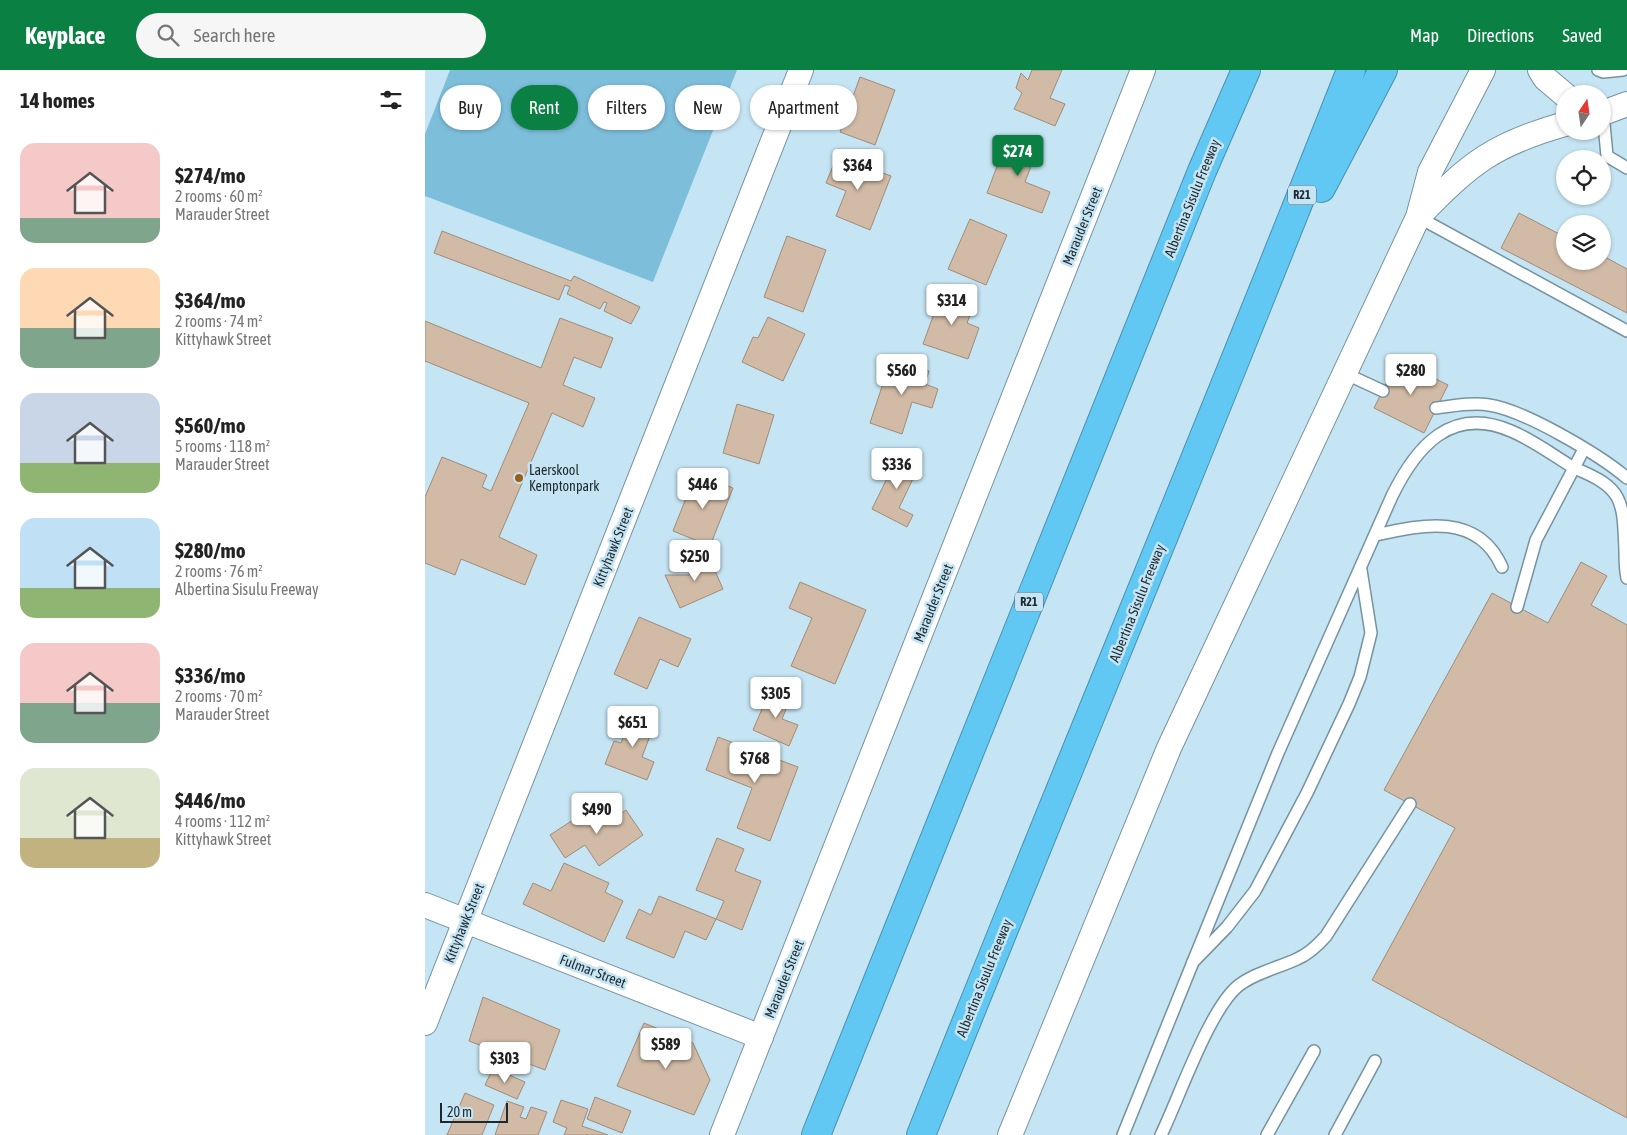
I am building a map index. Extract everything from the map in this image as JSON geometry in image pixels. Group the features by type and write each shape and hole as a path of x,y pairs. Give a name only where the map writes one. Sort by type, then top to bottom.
{"highway":[{"name":"Albertina Sisulu Freeway","path":"816,1135 1202,171 1246,70"},
{"name":"Albertina Sisulu Freeway","path":"921,1135 1025,874 1253,320 1351,70"},
{"path":"1253,320 1383,70"}],"street":[{"name":"Kittyhawk Street","path":"425,1023 801,70"},
{"name":"Marauder Street","path":"722,1135 1143,70"},
{"path":"1011,1135 1169,748 1418,217 1431,172 1483,70"},
{"path":"1540,70 1545,78 1556,87"},
{"path":"1611,110 1627,104"},
{"path":"1418,217 1446,188 1482,158 1517,140 1556,127"},
{"name":"Fulmar Street","path":"425,906 761,1037"}],"lane":[{"path":"1601,71 1623,70"},
{"path":"1611,114 1627,116"},
{"path":"1606,140 1607,156 1627,168"},
{"path":"1418,217 1627,331"},
{"path":"1344,373 1383,391"},
{"path":"1436,408 1470,404 1500,407 1527,418 1584,449 1627,478"},
{"path":"1123,1135 1278,753 1404,473 1428,441 1442,432 1475,424 1494,426 1511,431 1574,468 1598,478 1609,486 1620,500 1625,520 1627,578"},
{"path":"1517,607 1536,540 1584,449"},
{"path":"1376,534 1443,526 1463,530 1478,535 1489,545 1502,568"},
{"path":"1193,962 1227,927 1255,891 1307,793 1349,704 1360,677 1371,632 1361,570"},
{"path":"1161,1135 1220,1008 1238,986 1265,972 1298,959 1315,948 1327,936 1411,804"},
{"path":"1267,1135 1314,1051"},
{"path":"1335,1135 1375,1061"}],"shaded area":[{"path":"450,70 737,70 731,85 675,85 675,130 713,130 653,282 425,196 425,134 440,96 440,130 501,130 501,85 444,85"}],"building":[{"path":"1032,70 1062,70 1050,98 1065,104 1055,126 1014,109 1022,93 1016,88 1021,73 1028,80"},
{"path":"860,77 895,90 875,145 840,132 841,130 857,130 857,85"},
{"path":"1008,137 1038,148 1025,182 1050,192 1042,213 987,193"},
{"path":"837,156 891,176 870,230 836,216 846,191 826,183"},
{"path":"1519,213 1556,232 1556,270 1611,270 1611,260 1627,269 1627,313 1501,248"},
{"path":"970,219 1007,235 986,285 948,269"},
{"path":"442,231 571,281 574,276 640,307 631,324 604,311 607,303 604,302 600,309 567,294 570,287 565,285 559,300 434,253"},
{"path":"787,236 826,250 803,312 764,297"},
{"path":"943,289 975,301 967,323 979,328 968,359 923,344"},
{"path":"768,317 805,334 783,381 742,362 753,337 758,338"},
{"path":"560,318 613,338 601,368 574,357 563,385 595,398 583,427 552,413 499,537 537,555 525,585 461,559 455,575 425,563 425,497 442,457 487,475 482,487 491,491 529,403 425,361 425,321 541,368"},
{"path":"891,359 929,371 925,384 938,389 932,408 912,402 902,434 870,423"},
{"path":"1398,360 1448,385 1424,433 1374,408"},
{"path":"737,404 774,415 759,464 723,453"},
{"path":"900,452 921,462 899,508 913,515 907,527 872,509"},
{"path":"696,473 733,488 710,546 673,531"},
{"path":"708,555 723,589 680,608 665,575 690,575 685,566"},
{"path":"1581,562 1607,576 1591,605 1627,625 1627,1118 1372,980 1455,828 1384,790 1492,593 1548,623"},
{"path":"800,582 866,610 835,684 791,666 812,618 789,608"},
{"path":"639,617 691,639 678,667 660,659 647,689 614,674"},
{"path":"771,688 791,697 782,719 798,725 789,746 753,730"},
{"path":"634,711 656,720 642,757 654,762 647,780 605,764 614,741 621,743"},
{"path":"718,737 798,767 770,841 737,828 752,788 706,770"},
{"path":"593,807 605,824 626,810 643,835 599,866 585,845 565,858 550,835"},
{"path":"717,838 744,849 735,871 761,881 742,930 716,919 724,901 696,890"},
{"path":"564,863 609,883 605,892 623,901 604,942 523,904 533,883 551,891"},
{"path":"659,896 716,919 706,940 685,931 674,958 626,938 639,909 651,915"},
{"path":"483,997 560,1030 545,1070 469,1041"},
{"path":"644,1023 693,1043 710,1080 694,1115 617,1086"},
{"path":"493,1068 525,1082 517,1099 485,1085"},
{"path":"465,1093 494,1105 482,1135 447,1135"},
{"path":"595,1097 631,1111 622,1133 587,1119"},
{"path":"561,1100 588,1109 582,1126 608,1135 564,1135 567,1128 553,1122"},
{"path":"507,1101 524,1107 520,1117 526,1119 531,1107 547,1112 538,1135 495,1135"}],"place":[{"name":"Laerskool Kemptonpark","path":"519,478"}]}
